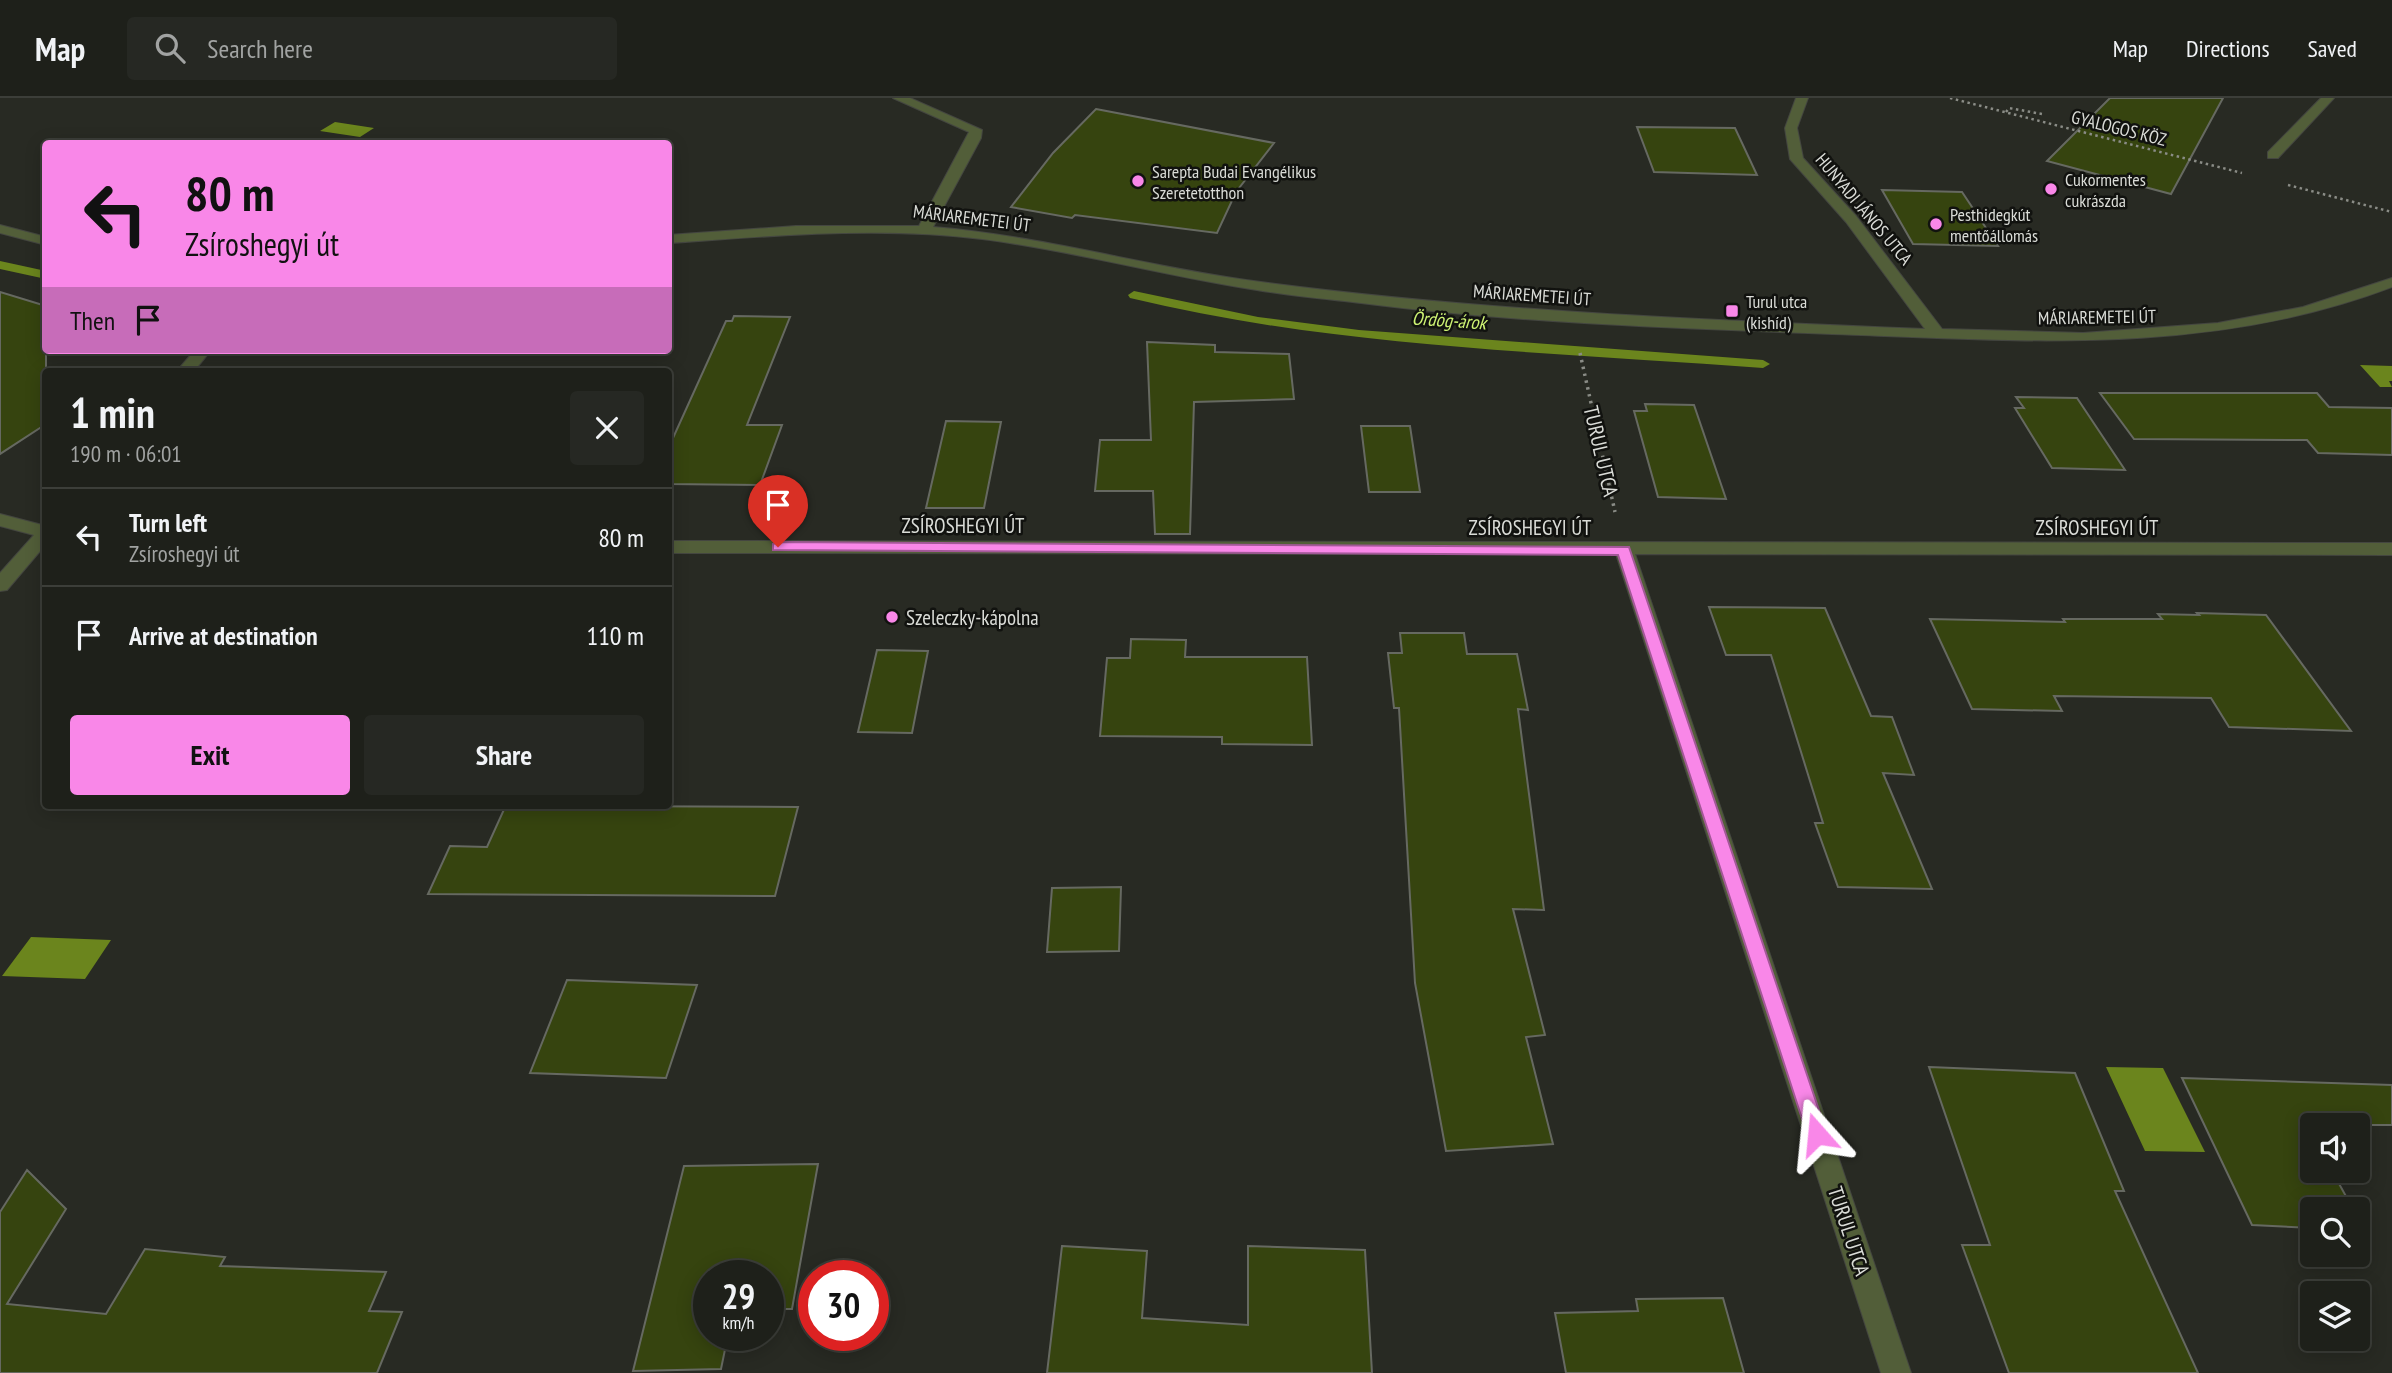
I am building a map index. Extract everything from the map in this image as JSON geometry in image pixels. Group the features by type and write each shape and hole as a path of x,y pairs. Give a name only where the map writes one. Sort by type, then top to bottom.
{"street":[{"path":"899,98 976,130 975,138 923,230"},
{"name":"HUNYADI JÁNOS UTCA","path":"1802,98 1791,128 1797,159 1858,229 1938,335"},
{"path":"2273,155 2328,98"},
{"path":"0,229 42,240"},
{"name":"MÁRIAREMETEI ÚT","path":"672,239 809,230 923,230 984,235 1257,286 1426,307 1625,321 1938,335 2106,338 2185,333 2245,325 2328,306 2392,282"},
{"path":"188,368 200,354"},
{"path":"0,520 42,531"},
{"path":"0,585 42,536"},
{"name":"ZSÍROSHEGYI ÚT","path":"672,547 2392,549"},
{"name":"TURUL UTCA","path":"1624,550 1896,1373"}],"path":[{"name":"GYALOGOS KÖZ","path":"1950,98 2251,175"},
{"path":"2005,112 2009,108 2042,114"},
{"path":"2277,182 2392,212"},
{"name":"TURUL UTCA","path":"1582,368 1624,550"}],"shaded area":[{"path":"335,122 374,128 360,137 320,131"},
{"path":"2360,365 2392,366 2392,381 2389,381 2392,387 2380,387"},
{"path":"31,937 111,940 85,979 2,976"},
{"path":"2106,1067 2163,1068 2205,1152 2145,1151"}],"building":[{"path":"2110,98 2223,98 2171,194 2047,161"},
{"name":"Sarepta Budai Evangélikus Szeretetotthon","path":"1096,109 1274,143 1236,192 1217,233 1075,215 1072,218 1011,207 1053,153"},
{"path":"1637,127 1735,128 1757,175 1654,172"},
{"name":"Pesthidegkút mentőállomás","path":"1882,190 1962,192 1998,246 1913,244"},
{"path":"0,292 42,305 42,354 46,354 46,368 42,368 42,427 0,454"},
{"path":"734,316 790,317 747,425 782,425 760,485 672,484 672,440 726,321 732,321"},
{"path":"1147,342 1215,345 1215,352 1289,354 1294,399 1194,402 1190,534 1155,534 1153,491 1095,491 1100,440 1151,440"},
{"path":"2100,393 2317,393 2329,407 2392,408 2392,455 2318,453 2307,440 2134,439"},
{"path":"2016,397 2077,398 2125,470 2052,468 2015,408 2024,408"},
{"path":"1645,404 1694,405 1726,499 1658,497 1634,411 1647,411"},
{"path":"946,421 1001,422 984,508 926,508"},
{"path":"1361,426 1410,426 1420,492 1369,492"},
{"path":"1709,607 1825,608 1871,716 1892,717 1914,775 1883,773 1932,889 1838,887 1815,823 1823,823 1771,655 1726,655"},
{"path":"2197,613 2266,615 2351,731 2229,727 2211,698 2054,696 2062,711 1972,709 1930,619 2065,622 2063,619 2162,619 2158,614 2199,615"},
{"path":"1400,633 1464,633 1467,654 1517,654 1528,710 1518,709 1544,910 1513,909 1545,1035 1526,1037 1553,1144 1446,1151 1415,983 1399,708 1394,708 1388,653 1402,653"},
{"path":"1131,639 1186,640 1185,657 1307,657 1312,745 1222,744 1222,737 1100,736 1107,658 1130,658"},
{"path":"877,650 928,651 912,733 858,732"},
{"path":"798,807 775,896 428,894 450,846 487,847 504,809"},
{"path":"1121,887 1119,951 1047,952 1052,888"},
{"path":"567,980 697,985 666,1078 530,1073"},
{"path":"1929,1067 2075,1073 2124,1191 2115,1191 2198,1373 2009,1373 1962,1245 1990,1245"},
{"path":"2182,1078 2392,1085 2392,1125 2370,1125 2370,1113 2300,1113 2300,1183 2339,1183 2346,1197 2300,1197 2300,1227 2252,1225"},
{"path":"818,1164 801,1260 798,1260 792,1309 784,1309 784,1260 693,1260 693,1351 725,1351 721,1369 633,1371 684,1166"},
{"path":"27,1170 66,1209 7,1304 106,1314 145,1249 225,1257 220,1266 386,1272 369,1311 402,1312 377,1373 0,1373 0,1212"},
{"path":"1062,1246 1147,1251 1142,1318 1248,1325 1248,1246 1365,1250 1372,1373 1047,1373"},
{"path":"1723,1298 1744,1373 1566,1373 1555,1313 1638,1311 1636,1299"}],"waterway":[{"name":"Ördög-árok","path":"0,265 42,274"},
{"name":"Ördög-árok","path":"1134,295 1258,321 1359,334 1763,364"}],"place":[{"name":"Sarepta Budai Evangélikus Szeretetotthon","path":"1138,181"},
{"name":"Cukormentes cukrászda","path":"2051,189"},
{"name":"Pesthidegkút mentőállomás","path":"1936,224"},
{"name":"Turul utca (kishíd)","path":"1732,311"},
{"name":"Szeleczky-kápolna","path":"892,617"}],"route":[{"path":"778,547 1624,550 1817,1134"}]}
